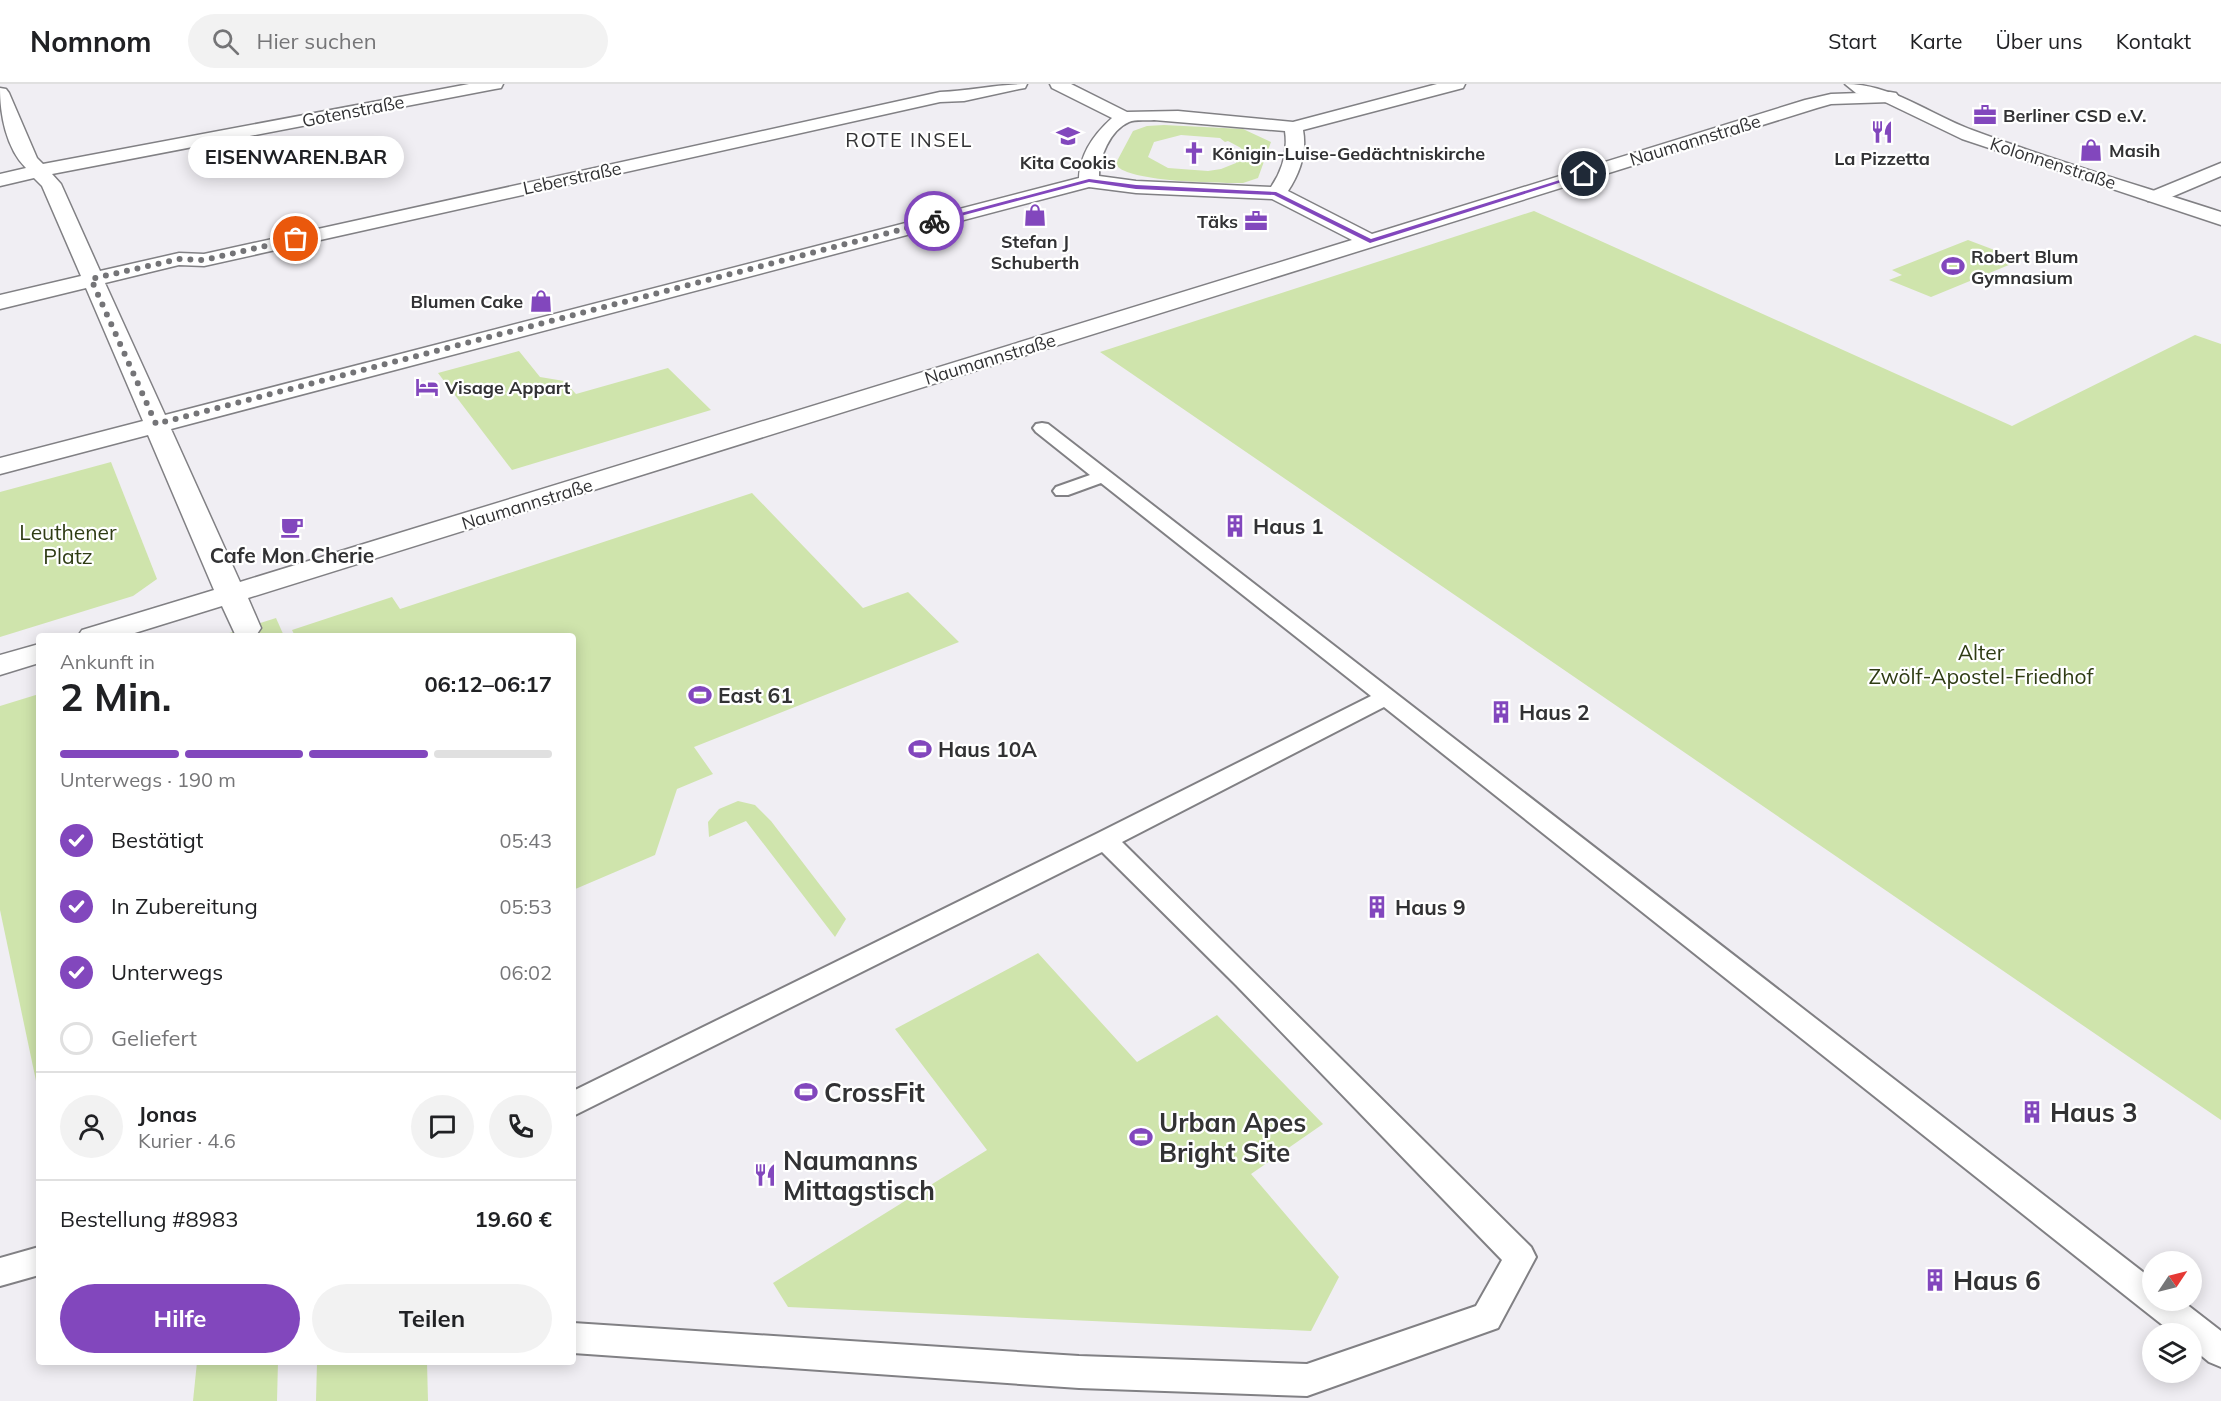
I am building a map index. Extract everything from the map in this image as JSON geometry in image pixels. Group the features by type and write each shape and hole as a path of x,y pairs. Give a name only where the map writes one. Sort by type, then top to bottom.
{"street":[{"name":"Gotenstraße","path":"0,180 495,84"},
{"name":"Leberstraße","path":"940,97 951,89 975,84"},
{"name":"Leberstraße","path":"0,302 186,270 204,260 940,97 963,96 1019,84"},
{"path":"1058,84 1124,117 1163,116 1218,119 1293,127 1457,84"},
{"name":"Kolonnenstraße","path":"1853,84 1861,89 1891,91 1935,122 1968,135 2221,219"},
{"name":"Naumannstraße","path":"103,633 458,526 1811,104 1891,91"},
{"path":"0,93 28,160 51,184 246,628"},
{"path":"1089,181 1090,162 1108,130 1124,117"},
{"path":"1276,193 1285,183 1297,142 1293,127"},
{"path":"2155,197 2221,169"},
{"path":"0,465 1089,181 1136,187 1276,193 1370,241"},
{"name":"Leberstraße","path":"0,309 94,285"},
{"path":"0,665 36,654"}],"lane":[{"path":"1042,428 2142,1290"},
{"path":"1062,491 1104,476"},
{"path":"576,1103 1105,840 1386,697"},
{"path":"576,1338 1079,1372 1308,1380 1487,1317 1520,1257 1245,978 1105,840"},
{"path":"0,1272 36,1262"},
{"path":"2170,1311 2221,1351"}],"green space":[{"path":"1147,126 1243,129 1271,142 1258,178 1243,183 1158,179 1127,172 1118,167 1116,163 1133,131","holes":["1181,135 1220,138 1241,148 1236,163 1221,169 1208,171 1168,168 1148,157 1154,142"]},
{"name":"Alter Zwölf-Apostel-Friedhof","path":"1534,211 2012,426 2195,335 2221,344 2221,1120 1100,352"},
{"name":"Robert Blum Gymnasium","path":"1968,240 2021,260 1931,297 1889,280 1902,275 1892,270"},
{"path":"519,351 540,377 564,381 576,394 668,368 711,410 512,470 438,373"},
{"name":"Leuthener Platz","path":"111,462 157,579 133,596 0,637 0,492"},
{"name":"East 61","path":"752,493 863,608 908,592 959,642 694,747 713,774 677,789 655,855 576,889 576,633 294,633 292,630 392,597 400,609"},
{"path":"276,618 283,633 229,633"},
{"path":"36,695 36,1081 0,910 0,706"},
{"path":"738,801 755,805 771,821 846,919 835,937 746,821 709,837 708,822 719,809"},
{"name":"Urban Apes Bright Site","path":"1038,953 1137,1062 1217,1015 1323,1124 1251,1174 1339,1277 1311,1331 788,1307 773,1283 987,1150 895,1029"},
{"path":"197,1365 278,1365 277,1401 193,1401"},
{"path":"317,1365 427,1365 428,1401 316,1401"}],"way so far":[{"path":"296,239 204,260 179,259 91,279 156,424 934,221"}],"place":[{"name":"Berliner CSD e.V.","path":"1985,115"},
{"name":"La Pizzetta","path":"1882,132"},
{"name":"Kita Cookis","path":"1068,136"},
{"name":"Masih","path":"2091,150"},
{"name":"Königin-Luise-Gedächtniskirche","path":"1194,153"},
{"name":"Stefan J Schuberth","path":"1035,215"},
{"name":"Täks","path":"1256,221"},
{"name":"EISENWAREN.BAR","path":"296,239"},
{"name":"Robert Blum Gymnasium","path":"1953,266"},
{"name":"Blumen Cake","path":"541,301"},
{"name":"Visage Appart","path":"427,387"},
{"name":"Haus 1","path":"1235,526"},
{"name":"Cafe Mon Cherie","path":"292,527"},
{"name":"East 61","path":"700,695"},
{"name":"Haus 2","path":"1501,712"},
{"name":"Haus 10A","path":"920,749"},
{"name":"Haus 9","path":"1377,907"},
{"name":"CrossFit","path":"806,1092"},
{"name":"Haus 3","path":"2032,1112"},
{"name":"Urban Apes Bright Site","path":"1141,1137"},
{"name":"Naumanns Mittagstisch","path":"765,1175"},
{"name":"Haus 6","path":"1935,1280"}],"district":[{"name":"ROTE INSEL","path":"909,139"}],"route":[{"path":"934,221 1089,181 1136,187 1276,193 1370,241 1584,174"}]}
